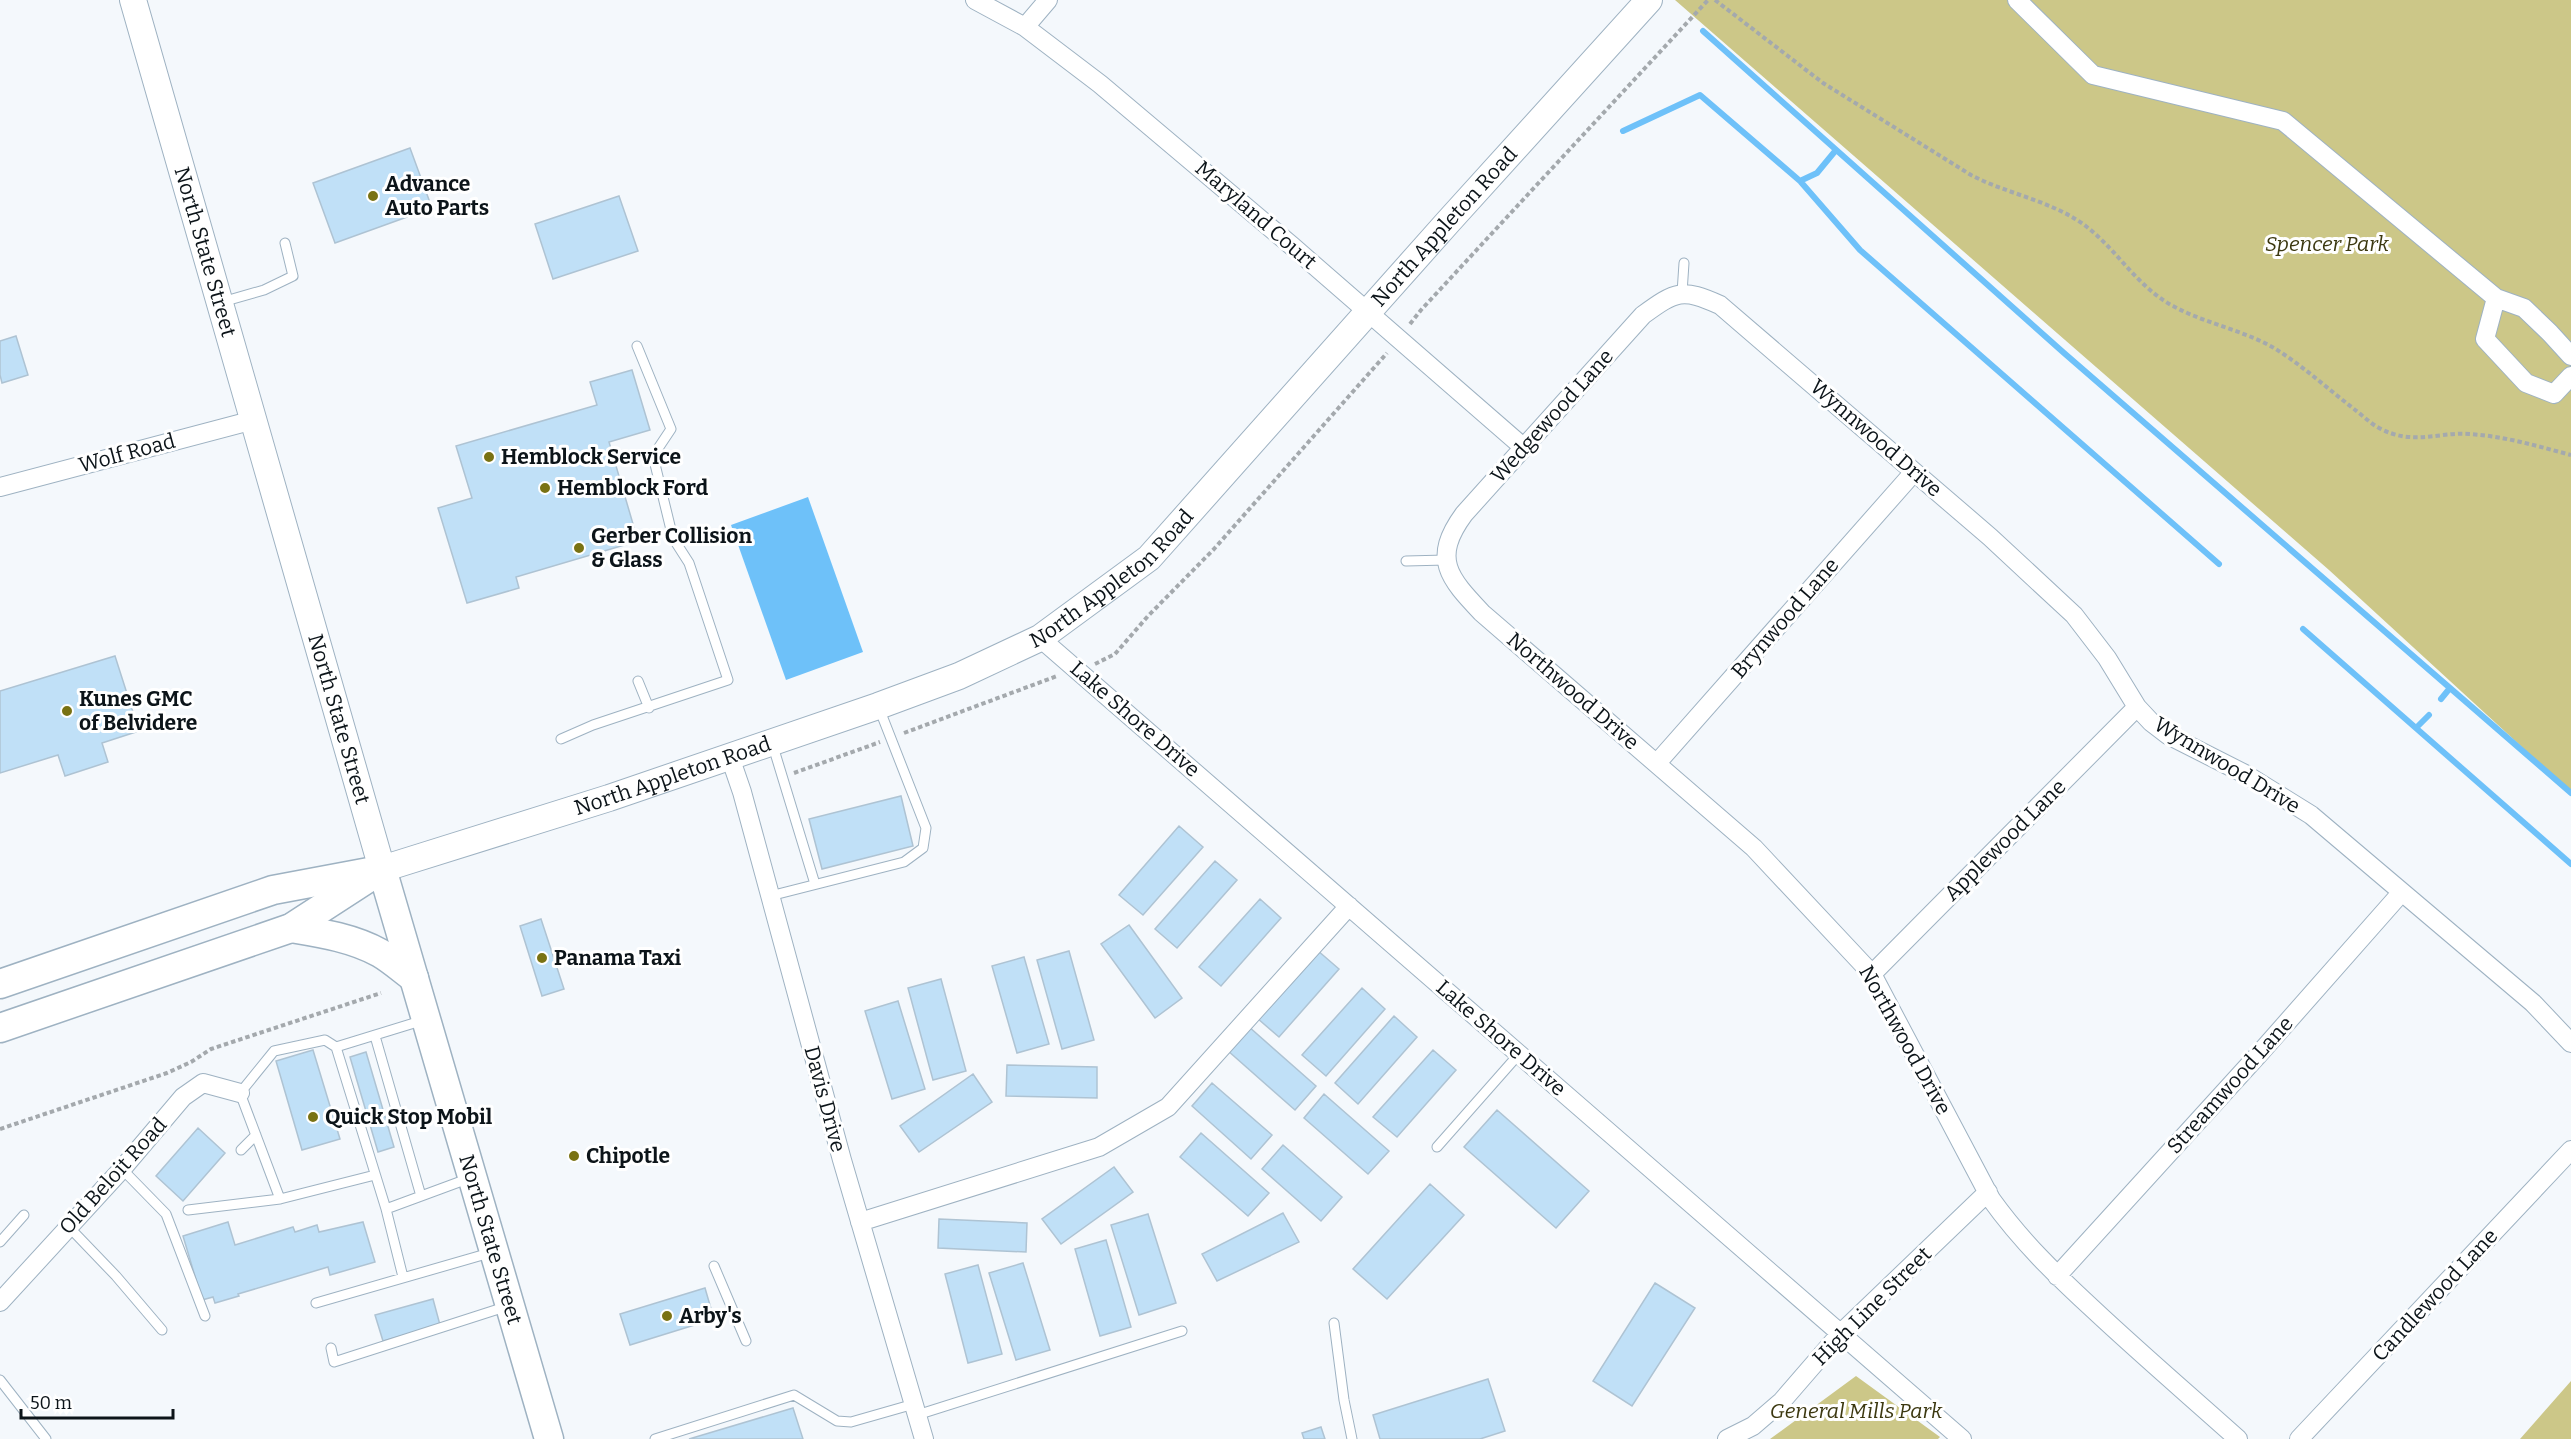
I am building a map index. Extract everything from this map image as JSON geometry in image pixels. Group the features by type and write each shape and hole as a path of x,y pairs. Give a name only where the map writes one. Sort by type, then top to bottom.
{"main road":[{"name":"North State Street","path":"133,0 382,869 549,1439"},
{"name":"North Appleton Road","path":"382,869 609,798 878,706 959,676 1040,638 1149,558 1448,222 1650,0"},
{"path":"0,1028 291,928 382,869"},
{"path":"0,984 273,890 382,869"},
{"path":"291,928 325,933 351,941 380,953 414,978"}],"street":[{"name":"Maryland Court","path":"975,0 1025,27 1100,84 1179,149 1523,447"},
{"path":"1025,27 1048,0"},
{"path":"2017,0 2093,75 2283,121 2496,298 2524,308 2571,356"},
{"name":"Wedgewood Lane","path":"1446,560 1446,549 1454,527 1523,447 1643,315 1669,296 1682,293"},
{"name":"Wynnwood Drive","path":"1682,293 1701,296 1720,305 1990,537 2074,615 2107,658 2137,707 2168,735 2245,774 2311,815 2533,1003 2571,1043"},
{"path":"2496,298 2485,339 2526,383 2554,394 2571,376"},
{"name":"Wolf Road","path":"0,487 254,420"},
{"name":"Brynwood Lane","path":"1657,763 1914,472"},
{"name":"Northwood Drive","path":"1446,560 1454,583 1482,613 1754,848 1872,974 1988,1192 2012,1229 2057,1276 2238,1439"},
{"name":"Lake Shore Drive","path":"1040,638 1962,1439"},
{"name":"Applewood Lane","path":"1872,974 2137,707"},
{"name":"Davis Drive","path":"730,757 742,792 860,1222 924,1439"},
{"name":"Streamwood Lane","path":"2057,1276 2267,1045 2401,893"},
{"path":"860,1222 1099,1147 1168,1107 1349,906"},
{"name":"Old Beloit Road","path":"0,1302 122,1169 183,1097 203,1083 240,1093"},
{"name":"Candlewood Lane","path":"2299,1439 2571,1150"},
{"name":"High Line Street","path":"1727,1439 1753,1426 1782,1401 1839,1334 1988,1192"}],"lane":[{"path":"220,303 264,290 293,276 285,243"},
{"path":"1682,293 1684,263"},
{"path":"561,739 593,725 728,680 689,563 673,538 653,456 671,429 637,346"},
{"path":"1406,561 1446,560"},
{"path":"638,681 649,708"},
{"path":"770,896 904,862 923,848 926,828 878,706"},
{"path":"772,742 815,884"},
{"path":"336,1047 426,1019"},
{"path":"375,1036 421,1196"},
{"path":"280,1199 240,1093 274,1051 326,1040 336,1047 386,1209 403,1276"},
{"path":"1437,1147 1519,1054"},
{"path":"241,1150 256,1135"},
{"path":"122,1169 166,1214 205,1316"},
{"path":"188,1210 280,1199 375,1174"},
{"path":"386,1209 472,1177"},
{"path":"0,1242 24,1215"},
{"path":"68,1226 116,1276 162,1330"},
{"path":"316,1303 403,1276 495,1252"},
{"path":"714,1266 746,1341"},
{"path":"331,1348 334,1362 510,1305"},
{"path":"1334,1323 1352,1439"},
{"path":"655,1439 794,1395 837,1420 851,1422 916,1410 1182,1331"},
{"path":"0,1380 46,1439"}],"path":[{"path":"1715,0 1823,83 1971,176 1993,187 2055,208 2073,218 2094,233 2154,294 2193,316 2247,335 2275,349 2379,428 2402,436 2426,438 2465,433 2501,437 2571,455"},
{"path":"0,1129 167,1073 192,1062 211,1049 381,993"}],"green space":[{"name":"Spencer Park","path":"1675,0 2571,0 2571,792 2329,570"},
{"name":"General Mills Park","path":"1856,1376 1940,1437 1938,1439 1770,1439"},
{"path":"2571,1381 2571,1439 2520,1439"}],"water":[{"path":"808,497 863,652 786,680 731,525"}],"building":[{"name":"Advance Auto Parts","path":"410,148 432,208 335,243 313,183"},
{"path":"619,196 638,251 553,279 535,224"},
{"path":"16,336 28,375 2,383 0,341"},
{"name":"Hemblock Ford","path":"632,370 650,430 609,442 638,541 516,577 519,588 467,603 438,508 472,498 456,446 597,405 590,382"},
{"name":"Kunes GMC of Belvidere","path":"115,656 139,731 102,743 108,762 65,776 58,755 0,773 0,691"},
{"path":"901,796 913,846 822,869 809,819"},
{"path":"1179,826 1203,847 1143,915 1119,895"},
{"path":"1215,861 1237,880 1177,948 1155,929"},
{"path":"1260,899 1281,918 1221,986 1199,967"},
{"name":"Panama Taxi","path":"541,919 564,989 542,996 520,926"},
{"path":"1129,925 1182,998 1155,1018 1101,944"},
{"path":"1317,950 1339,969 1279,1037 1257,1018"},
{"path":"1069,951 1094,1040 1062,1049 1037,960"},
{"path":"1024,957 1049,1044 1017,1053 992,966"},
{"path":"941,979 966,1071 933,1080 908,988"},
{"path":"1362,988 1385,1009 1326,1076 1302,1055"},
{"path":"898,1001 925,1089 892,1099 865,1011"},
{"path":"1394,1016 1417,1037 1358,1104 1335,1083"},
{"path":"1248,1026 1316,1086 1295,1110 1227,1050"},
{"name":"Quick Stop Mobil","path":"313,1050 340,1139 302,1150 276,1061"},
{"path":"1433,1050 1456,1070 1397,1137 1373,1117"},
{"path":"366,1052 394,1147 378,1152 350,1057"},
{"path":"1007,1065 1097,1067 1097,1098 1006,1096"},
{"path":"973,1074 992,1102 919,1152 900,1126"},
{"path":"1212,1083 1272,1135 1251,1159 1192,1106"},
{"path":"1324,1094 1389,1151 1368,1174 1304,1118"},
{"path":"1497,1110 1589,1191 1556,1228 1464,1147"},
{"path":"198,1128 225,1153 183,1201 156,1176"},
{"path":"1201,1133 1269,1193 1248,1216 1180,1157"},
{"path":"1283,1145 1342,1197 1321,1221 1262,1169"},
{"path":"1114,1167 1133,1192 1061,1244 1042,1219"},
{"path":"1430,1184 1464,1215 1387,1299 1353,1269"},
{"path":"1283,1213 1299,1242 1217,1281 1202,1254"},
{"path":"1148,1214 1176,1303 1139,1315 1111,1225"},
{"path":"939,1219 1027,1223 1026,1252 938,1248"},
{"path":"228,1222 235,1245 293,1227 295,1232 317,1225 319,1232 363,1222 375,1262 330,1275 328,1267 215,1303 213,1297 202,1300 183,1236"},
{"path":"1106,1240 1131,1327 1100,1336 1075,1249"},
{"path":"1023,1263 1050,1350 1016,1360 989,1273"},
{"path":"978,1265 1002,1354 968,1363 945,1274"},
{"path":"1655,1283 1695,1308 1632,1406 1593,1381"},
{"name":"Arby's","path":"705,1288 714,1319 630,1345 620,1314"},
{"path":"433,1299 440,1325 383,1341 375,1315"},
{"path":"1488,1379 1505,1431 1480,1439 1380,1439 1373,1415"},
{"path":"793,1408 803,1439 689,1439"},
{"path":"1321,1427 1325,1439 1304,1439 1302,1433"}],"waterway":[{"path":"1703,31 2064,353 2571,793"},
{"path":"1623,131 1700,95 1800,181 1860,250 2219,564"},
{"path":"1800,181 1817,173 1836,150"},
{"path":"2303,629 2571,864"},
{"path":"2441,699 2450,688"},
{"path":"2416,728 2429,715"}],"place":[{"name":"Advance Auto Parts","path":"373,196"},
{"name":"Hemblock Service","path":"489,457"},
{"name":"Hemblock Ford","path":"545,488"},
{"name":"Gerber Collision & Glass","path":"579,548"},
{"name":"Kunes GMC of Belvidere","path":"67,711"},
{"name":"Panama Taxi","path":"542,958"},
{"name":"Quick Stop Mobil","path":"313,1117"},
{"name":"Chipotle","path":"574,1156"},
{"name":"Arby's","path":"667,1316"}]}
